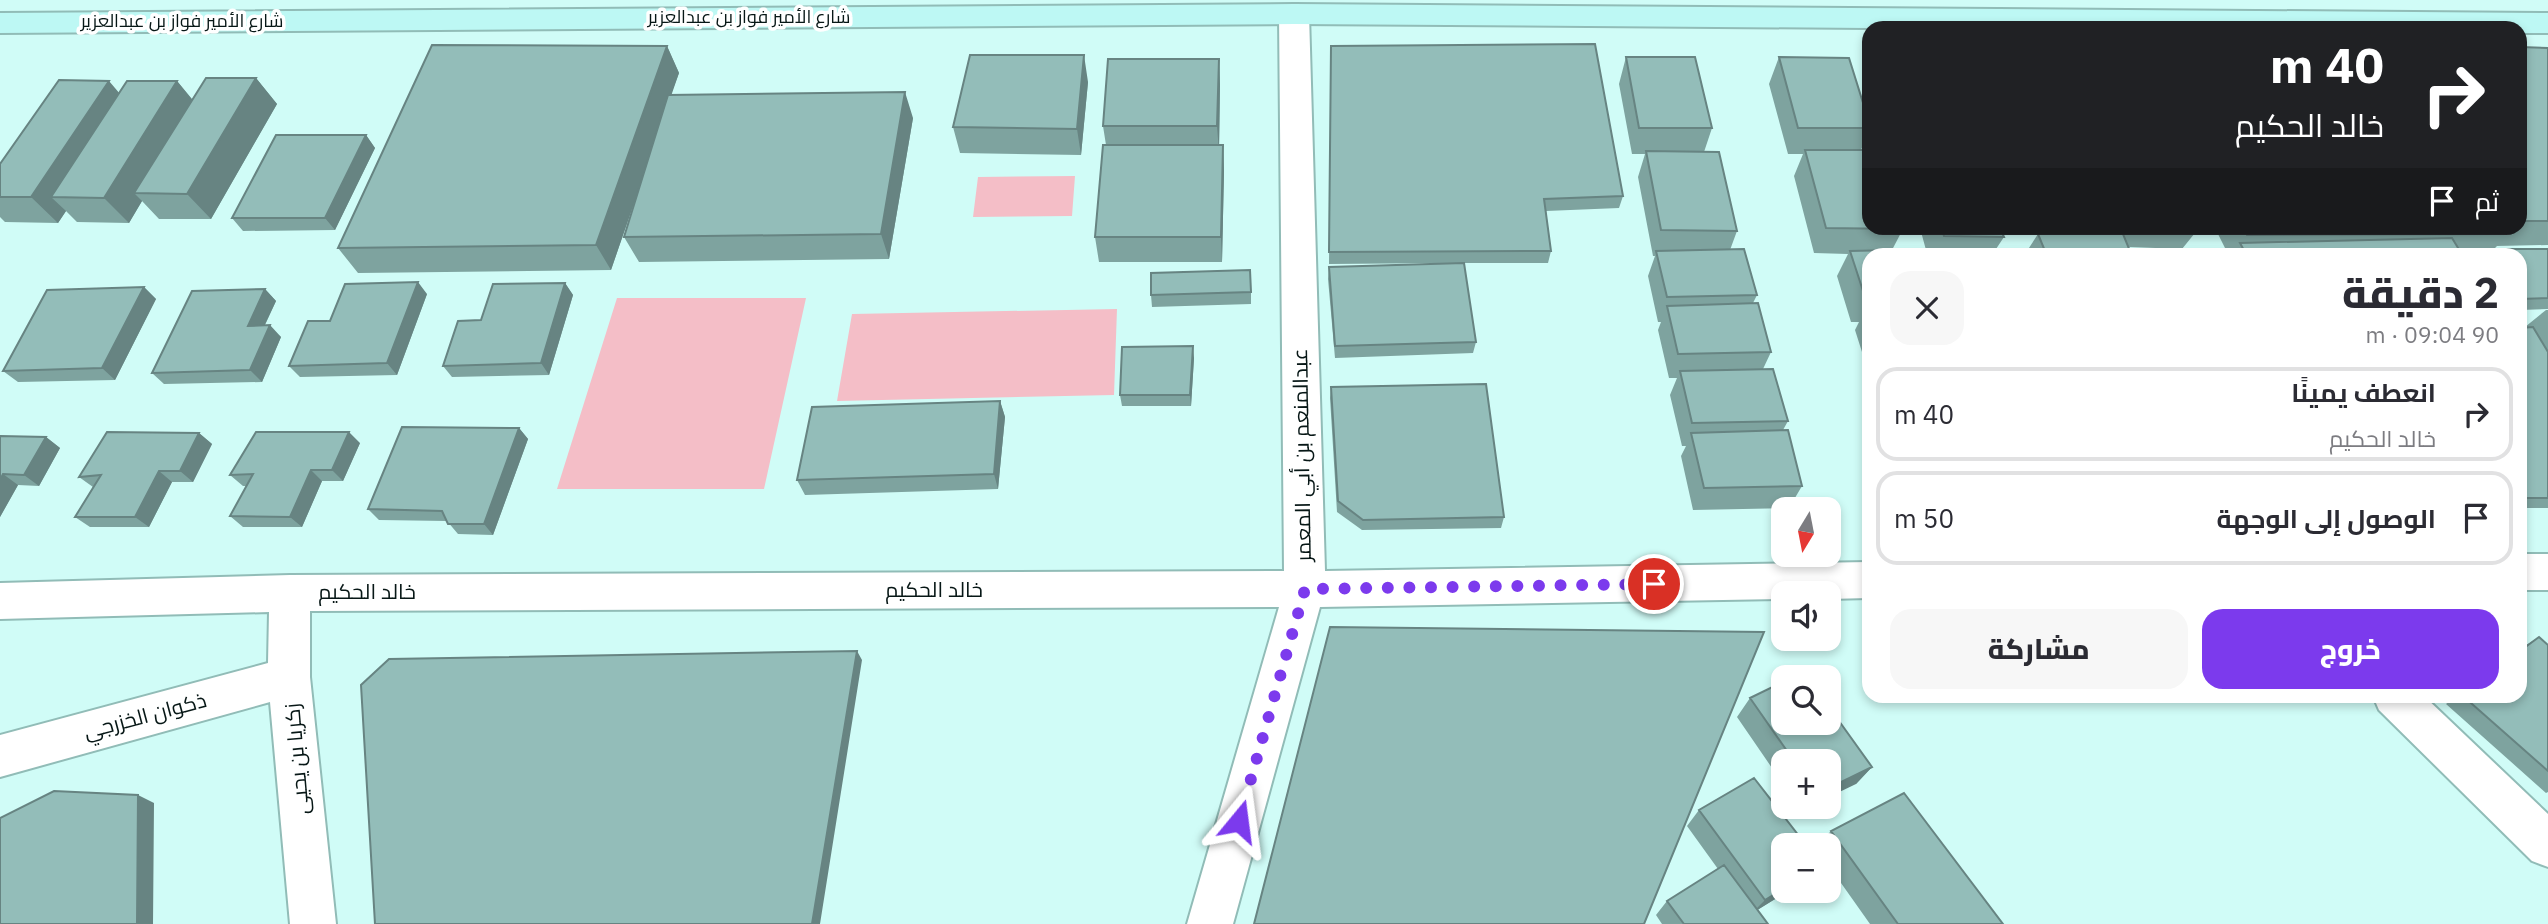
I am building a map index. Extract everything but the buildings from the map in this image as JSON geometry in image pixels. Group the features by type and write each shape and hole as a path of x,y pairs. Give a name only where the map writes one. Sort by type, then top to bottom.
{"main road":[{"path":"539,18 564,6 569,0"},
{"path":"628,0 628,7 657,18"},
{"name":"شارع الأمير فواز بن عبدالعزير","path":"0,23 1294,14 2269,21"},
{"name":"شارع الأمير فواز بن عبدالعزير","path":"2527,23 2548,23"}],"street":[{"name":"عبدالمنعم بن أبي المعمر","path":"1210,924 1305,589 1294,14"},
{"path":"2527,572 2548,572"},
{"name":"خالد الحكيم","path":"0,601 290,593 1305,589 1862,580"},
{"name":"زكريا بن يحيى","path":"290,593 289,677 313,924"},
{"name":"ذكوان الخزرجي","path":"0,755 289,677"},
{"path":"2401,703 2548,845"}],"shaded area":[{"path":"1075,176 1072,216 973,217 978,177"},
{"path":"617,298 806,298 764,489 557,489"},
{"path":"1117,309 1114,395 837,401 852,314"}],"route":[{"path":"1239,821 1305,589 1654,584"}]}
